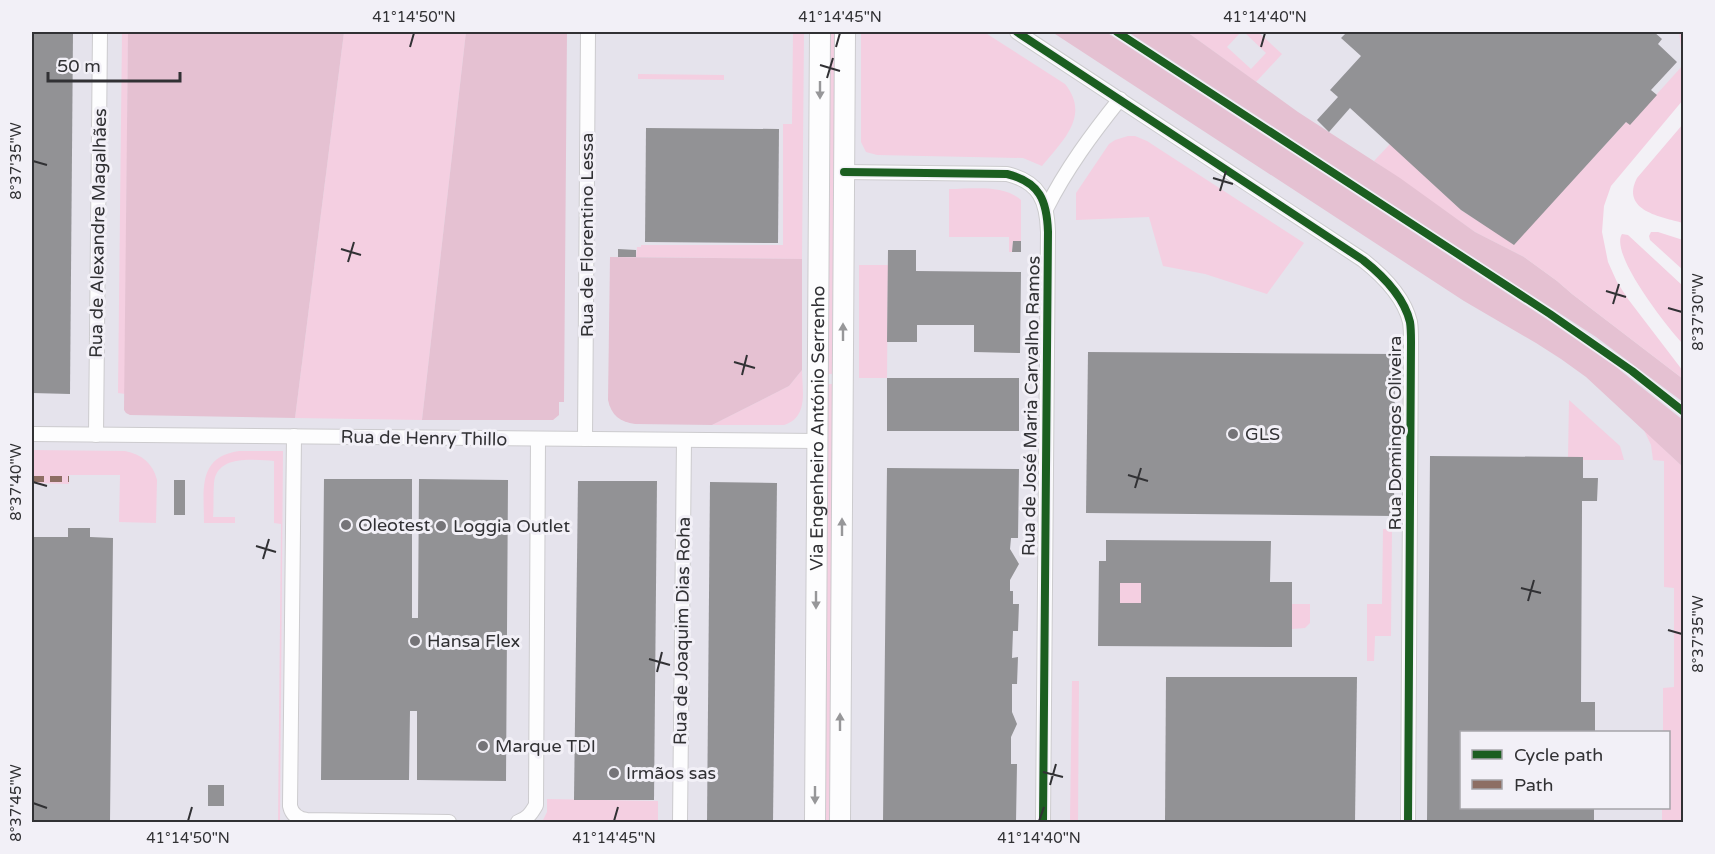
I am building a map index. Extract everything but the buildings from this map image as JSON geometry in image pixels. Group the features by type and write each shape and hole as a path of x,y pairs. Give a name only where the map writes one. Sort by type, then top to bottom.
{"main road":[{"name":"Via Engenheiro António Serrenho","path":"815,822 820,32"},
{"name":"Via Engenheiro António Serrenho","path":"840,822 845,32"}],"street":[{"name":"Rua de Alexandre Magalhães","path":"96,435 100,32"},
{"name":"Rua de Florentino Lessa","path":"585,439 588,32"},
{"name":"Rua Domingos Oliveira","path":"1017,32 1364,260 1395,292 1409,321 1411,342 1408,822"},
{"path":"1046,209 1062,179 1120,99"},
{"name":"Rua de José Maria Carvalho Ramos","path":"844,172 1007,174 1029,182 1041,195 1046,209 1048,232 1043,822"},
{"name":"Rua de Henry Thillo","path":"32,434 817,441"},
{"path":"294,436 291,810 296,816 308,820 449,822"},
{"path":"518,822 531,815 536,805 538,439"},
{"name":"Rua de Joaquim Dias Roha","path":"680,822 684,440"}],"shaded area":[{"path":"32,32 1683,32 1683,85 1524,257 1683,379 1683,822 32,822"},
{"path":"122,32 128,32 125,394 118,393"},
{"path":"128,32 344,32 295,418 130,415 124,410"},
{"path":"344,32 466,32 422,420 295,418"},
{"path":"466,32 567,32 564,402 559,402 559,415 553,420 422,420"},
{"path":"793,32 804,32 802,259 636,257 637,247 641,245 783,245 783,124 792,124"},
{"path":"830,32 835,32 832,374 828,374"},
{"path":"861,32 984,32 1065,84 1075,107 1071,128 1042,166 1023,158 877,155 866,152 861,142"},
{"path":"1052,32 1106,32 1548,320 1616,367 1683,420 1683,467 1586,377 1561,359 1464,301"},
{"path":"1128,32 1187,32 1298,112 1400,178 1475,232 1524,257 1557,281 1683,379 1683,402 1596,337"},
{"path":"1187,32 1241,32 1227,47 1251,69 1266,53 1244,32 1258,32 1282,54 1256,82"},
{"path":"1679,32 1683,32 1683,65"},
{"path":"1683,65 1683,100 1611,186 1604,206 1602,232 1608,262 1617,282 1683,371 1683,379 1524,257 1475,232 1374,161 1390,144 1461,210 1514,244 1626,122 1630,124"},
{"path":"638,74 724,75 724,80 638,79"},
{"path":"1683,124 1683,223 1646,211 1634,198 1633,189 1637,178"},
{"path":"1128,136 1147,141 1304,243 1267,294 1205,274 1163,266 1149,217 1076,220 1076,193 1109,144"},
{"path":"949,189 996,189 1021,200 1021,241 1013,241 1012,252 1009,252 1009,237 949,237"},
{"path":"1651,232 1683,240 1683,270 1650,240"},
{"path":"1622,234 1628,235 1683,286 1681,301 1683,304 1683,344 1665,323 1632,273 1620,244"},
{"path":"610,257 802,259 802,370 789,386 712,425 625,422 614,414 608,400"},
{"path":"859,265 888,265 887,378 859,378"},
{"path":"802,370 801,410 792,421 784,425 712,425 789,386"},
{"path":"828,384 832,384 830,822 825,822"},
{"path":"1569,400 1620,446 1624,460 1583,460 1582,457 1568,457"},
{"path":"1644,430 1683,467 1683,822 1662,822 1662,809 1670,809 1670,731 1663,731 1663,688 1674,687 1674,588 1664,587 1664,461 1653,460 1651,445"},
{"path":"32,450 125,451 136,454 149,464 157,480 156,523 119,522 120,475 69,475 69,484 32,483"},
{"path":"239,451 283,451 280,822 278,822 281,524 274,523 274,461 238,461 222,467 214,483 213,517 235,517 235,523 204,523 204,487 209,468 225,454"},
{"path":"1383,529 1392,529 1391,636 1375,636 1374,661 1367,661 1367,604 1382,604"},
{"path":"1120,583 1141,583 1141,603 1120,603"},
{"path":"1292,604 1310,604 1310,623 1305,628 1292,629"},
{"path":"1072,681 1079,681 1078,822 1070,822"},
{"path":"547,799 658,801 658,822 542,822 547,812"}],"marked path":[{"path":"32,479 69,479"}],"cycle path":[{"path":"1017,32 1363,260 1378,272 1403,304 1410,322 1411,337 1408,822"},
{"path":"1117,32 1550,314 1632,371 1684,412"},
{"path":"844,172 1007,174 1027,182 1034,188 1040,194 1046,211 1048,232 1043,822"}],"place":[{"name":"GLS","path":"1233,434"},
{"name":"Oleotest","path":"346,525"},
{"name":"Loggia Outlet","path":"441,526"},
{"name":"Hansa Flex","path":"415,641"},
{"name":"Marque TDI","path":"483,746"},
{"name":"Irmãos sas","path":"614,773"}]}
